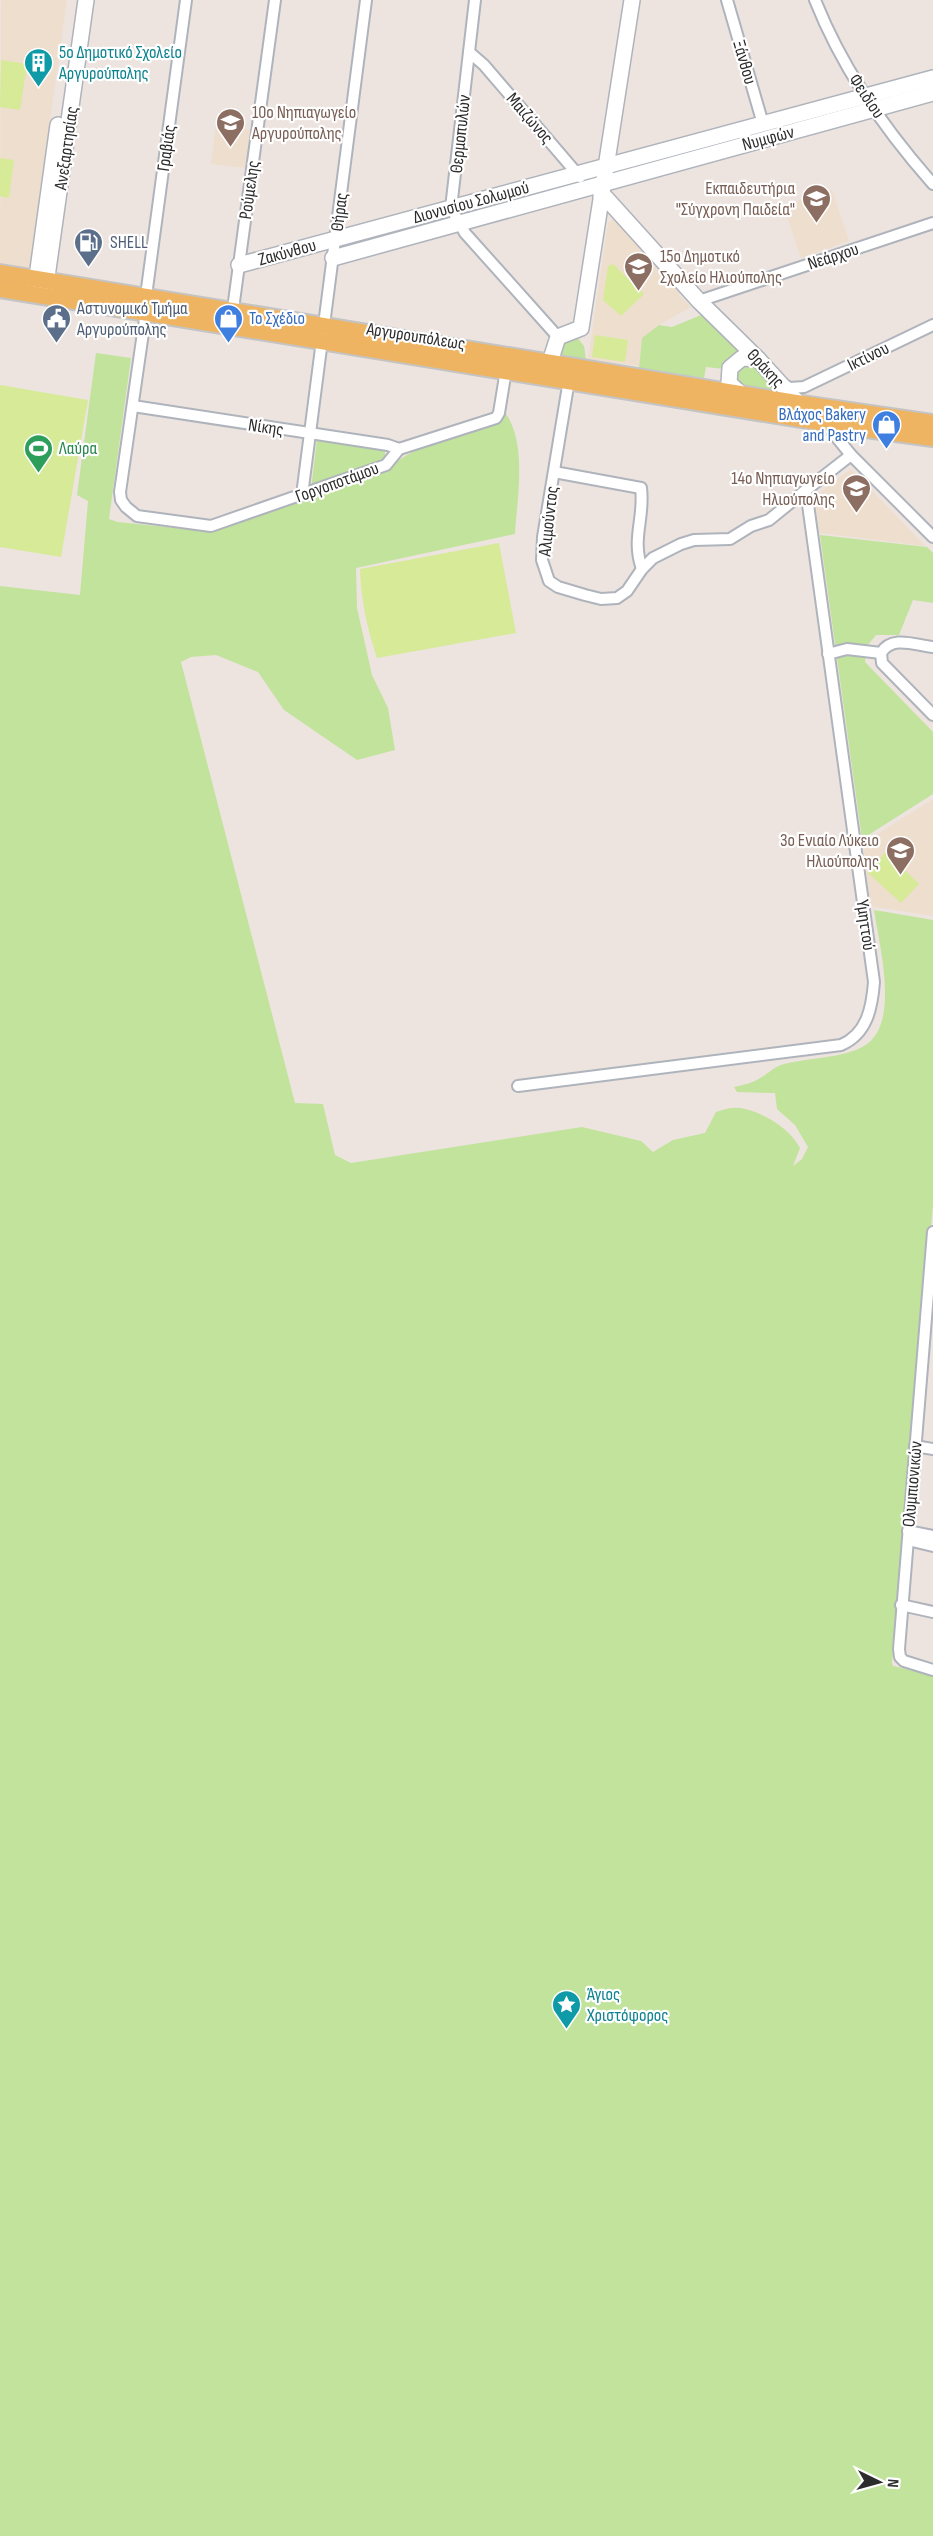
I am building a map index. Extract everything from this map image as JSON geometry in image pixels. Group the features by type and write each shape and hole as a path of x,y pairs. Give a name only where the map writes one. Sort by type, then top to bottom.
{"main road":[{"name":"Αργυρουπόλεως","path":"0,273 40,287 323,333 550,362 933,423"},
{"name":"Αργυρουπόλεως","path":"0,289 40,287"},
{"name":"Αργυρουπόλεως","path":"146,304 233,309 323,333 506,370 825,423 933,438"}],"street":[{"name":"Ανεξαρτησίας","path":"40,287 76,0"},
{"name":"Ανεξαρτησίας","path":"40,287 87,0"},
{"name":"Γραβιάς","path":"126,507 121,500 120,492 186,0"},
{"name":"Ρούμελης","path":"233,309 275,0"},
{"name":"Θήρας","path":"302,495 366,0"},
{"name":"Θερμοπυλών","path":"452,208 475,0"},
{"path":"558,337 581,328 632,0"},
{"name":"Ξάνθου","path":"728,0 763,124"},
{"name":"Φειδίου","path":"815,0 833,41 866,96 912,160 933,184"},
{"name":"Μαιζώνος","path":"469,52 484,65 588,188"},
{"name":"Νυμφών","path":"606,166 933,78"},
{"name":"Νυμφών","path":"602,190 933,93"},
{"name":"Διονυσίου Σολωμού","path":"335,239 606,166"},
{"name":"Διονυσίου Σολωμού","path":"333,258 588,188 602,190"},
{"name":"Θράκης","path":"602,190 606,198 699,301 782,384 796,403 825,423 851,455 933,537"},
{"path":"452,208 459,223 558,337"},
{"name":"Νεάρχου","path":"699,301 933,223"},
{"name":"Ζακύνθου","path":"239,265 335,239"},
{"name":"Ικτίνου","path":"804,387 933,325"},
{"path":"550,362 558,337"},
{"path":"740,393 729,383 730,368 742,358 758,359"},
{"name":"Γοργοποτάμου","path":"126,507 137,516 211,526 386,465 399,449 496,418 499,413 506,370"},
{"name":"Αλιμούντος","path":"569,380 542,560 549,581 558,586 602,599 617,598 627,591 642,569 653,558 694,540 730,539 769,520 806,490"},
{"path":"782,384 790,388 804,387"},
{"path":"779,415 791,411 804,387"},
{"name":"Νίκης","path":"133,406 399,449"},
{"path":"806,490 851,455"},
{"path":"554,472 641,488 643,498 636,547 642,569"},
{"name":"Υμηττού","path":"518,1086 841,1045 858,1035 868,1018 874,982 806,490"},
{"path":"933,647 894,642 886,645 881,653 882,663 933,715"},
{"path":"828,654 847,649 881,653"},
{"name":"Ολυμπιονικών","path":"933,1232 927,1359 915,1446 899,1649 900,1657 904,1661 933,1670"},
{"path":"915,1446 933,1449"},
{"path":"908,1536 933,1536"},
{"path":"908,1536 933,1546"},
{"path":"901,1605 933,1612"}],"shaded area":[{"path":"1,0 67,0 29,269 0,264"},
{"name":"10ο Νηπιαγωγείο Αργυρούπολης","path":"216,125 250,130 246,168 211,164"},
{"name":"Εκπαιδευτήρια \"Σύγχρονη Παιδεία\"","path":"832,190 849,241 801,258 783,205"},
{"name":"15ο Δημοτικό Σχολείο Ηλιούπολης","path":"615,218 626,229 626,235 632,236 683,290 679,295 691,307 659,325 642,338 639,366 588,359 608,223"},
{"name":"14ο Νηπιαγωγείο Ηλιούπολης","path":"851,469 925,546 819,533 815,496"},
{"name":"3ο Ενιαίο Λύκειο Ηλιούπολης","path":"933,799 933,916 870,906 863,843"}],"green space":[{"path":"1,60 27,64 20,110 0,107"},
{"path":"0,158 14,160 9,198 0,196"},
{"path":"613,264 644,294 621,316 603,300 608,266"},
{"path":"706,313 740,351 724,369 706,367 704,378 639,368 642,338 659,325 672,327"},
{"path":"595,335 628,340 625,362 592,357"},
{"path":"577,337 584,346 586,360 559,356 564,339"},
{"path":"96,353 131,358 109,519 118,522 214,532 391,467 427,445 499,423 504,411 516,438 519,454 519,487 515,534 356,568 357,608 372,675 388,708 395,750 357,760 284,710 258,672 216,655 191,657 181,662 295,1103 323,1104 335,1155 351,1163 582,1127 641,1141 653,1152 673,1140 705,1133 716,1112 738,1108 753,1111 769,1119 796,1141 800,1148 793,1166 802,1159 808,1147 795,1125 777,1109 775,1093 737,1092 734,1087 748,1084 781,1065 846,1053 864,1046 875,1036 882,1021 885,1003 883,962 874,910 933,920 933,1205 892,1663 893,1666 933,1675 933,2536 0,2536 0,586 80,595 88,501 77,495"},
{"path":"745,364 754,364 776,388 775,390 739,385 736,379 737,373"},
{"name":"Λαύρα","path":"0,385 88,400 61,557 0,547"},
{"path":"317,440 385,450 385,458 311,489"},
{"path":"820,535 927,547 933,553 933,603 913,600 899,635 876,635 867,646 865,662 933,732 933,794 862,839"},
{"path":"499,543 516,633 377,658 365,614 360,569"},
{"path":"886,852 919,884 901,903 867,872"}],"place":[{"name":"5ο Δημοτικό Σχολείο Αργυρούπολης","path":"38,88"},
{"name":"10ο Νηπιαγωγείο Αργυρούπολης","path":"231,148"},
{"name":"Εκπαιδευτήρια \"Σύγχρονη Παιδεία\"","path":"816,224"},
{"name":"SHELL","path":"89,268"},
{"name":"15ο Δημοτικό Σχολείο Ηλιούπολης","path":"639,292"},
{"name":"Αστυνομικό Τμήμα Αργυρούπολης","path":"56,344"},
{"name":"Το Σχέδιο","path":"228,344"},
{"name":"Βλάχος Bakery and Pastry","path":"887,450"},
{"name":"Λαύρα","path":"38,474"},
{"name":"14ο Νηπιαγωγείο Ηλιούπολης","path":"856,514"},
{"name":"3ο Ενιαίο Λύκειο Ηλιούπολης","path":"900,876"},
{"name":"Άγιος Χριστόφορος","path":"566,2030"}]}
